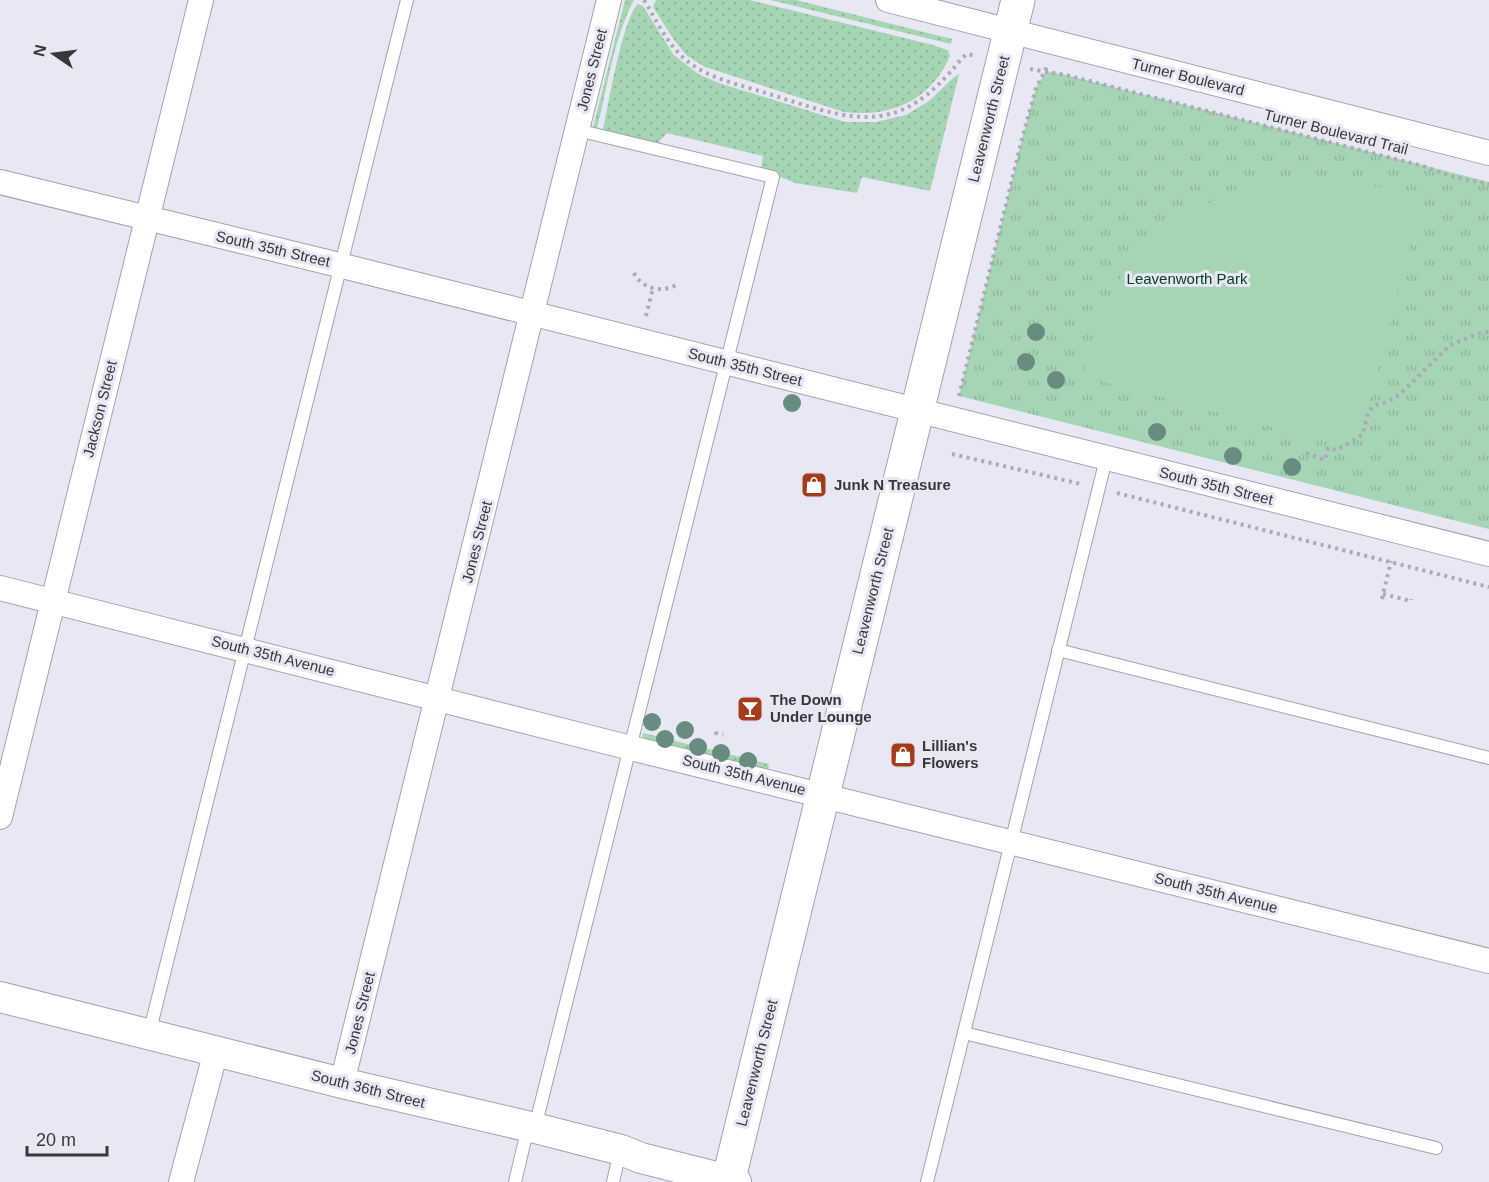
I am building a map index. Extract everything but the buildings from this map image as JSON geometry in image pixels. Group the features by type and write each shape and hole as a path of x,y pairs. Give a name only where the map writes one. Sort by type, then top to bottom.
{"main road":[{"name":"Leavenworth Street","path":"731,1181 823,794 1018,0"}],"street":[{"name":"Jackson Street","path":"0,818 201,0"},
{"name":"Jones Street","path":"342,1083 609,0"},
{"name":"Turner Boulevard","path":"888,0 1489,153"},
{"name":"South 35th Street","path":"0,182 1489,554"},
{"name":"South 35th Avenue","path":"0,588 631,748 1489,961"},
{"name":"South 36th Street","path":"0,998 621,1150 641,1158 731,1181"},
{"path":"181,1182 216,1051"}],"lane":[{"path":"149,1034 339,265 407,0"},
{"path":"515,1182 532,1128 631,748 773,177 577,130"},
{"path":"927,1182 1106,459"},
{"path":"1058,650 1489,758"},
{"path":"964,1033 1436,1148"},
{"path":"613,1182 621,1150"}],"path":[{"path":"644,0 665,36 688,62 752,89 846,117 866,118 902,111 928,95 967,54"},
{"path":"959,396 1023,135 1036,88 1046,71 1055,43"},
{"name":"Turner Boulevard Trail","path":"1037,71 1066,75 1423,166 1454,177 1489,184"},
{"path":"634,273 644,285 653,288 667,290 678,284"},
{"path":"645,321 653,288"},
{"path":"1306,453 1324,460 1328,448 1337,450 1362,435 1369,411 1375,405 1388,402 1400,394 1450,345 1483,332 1489,332"},
{"path":"952,454 1489,587"},
{"path":"1398,531 1382,597 1411,601 1412,599"},
{"path":"716,732 723,735"}],"green space":[{"path":"625,0 634,0 616,46 597,129 593,128"},
{"path":"656,0 750,0 933,45 948,50 950,56 932,84 908,103 878,112 844,112 705,67 687,56 674,40 653,7"},
{"path":"770,0 796,0 952,39 951,44"},
{"path":"638,4 643,6 673,54 698,74 719,83 845,122 876,122 906,115 929,101 959,74 930,191 862,177 857,193 795,183 761,169 763,156 667,133 657,144 603,130 622,43 632,12"},
{"name":"Leavenworth Park","path":"1046,71 1489,182 1489,529 959,396 1023,135 1036,88"},
{"path":"1302,180 1366,185 1422,196 1362,433 1339,445 1082,376 1104,306 1120,279 1147,247 1181,219 1219,198 1254,187"},
{"path":"643,733 769,764 768,770 642,739"}],"place":[{"name":"Junk N Treasure","path":"814,485"},
{"name":"The Down Under Lounge","path":"750,709"},
{"name":"Lillian's Flowers","path":"903,755"}]}
